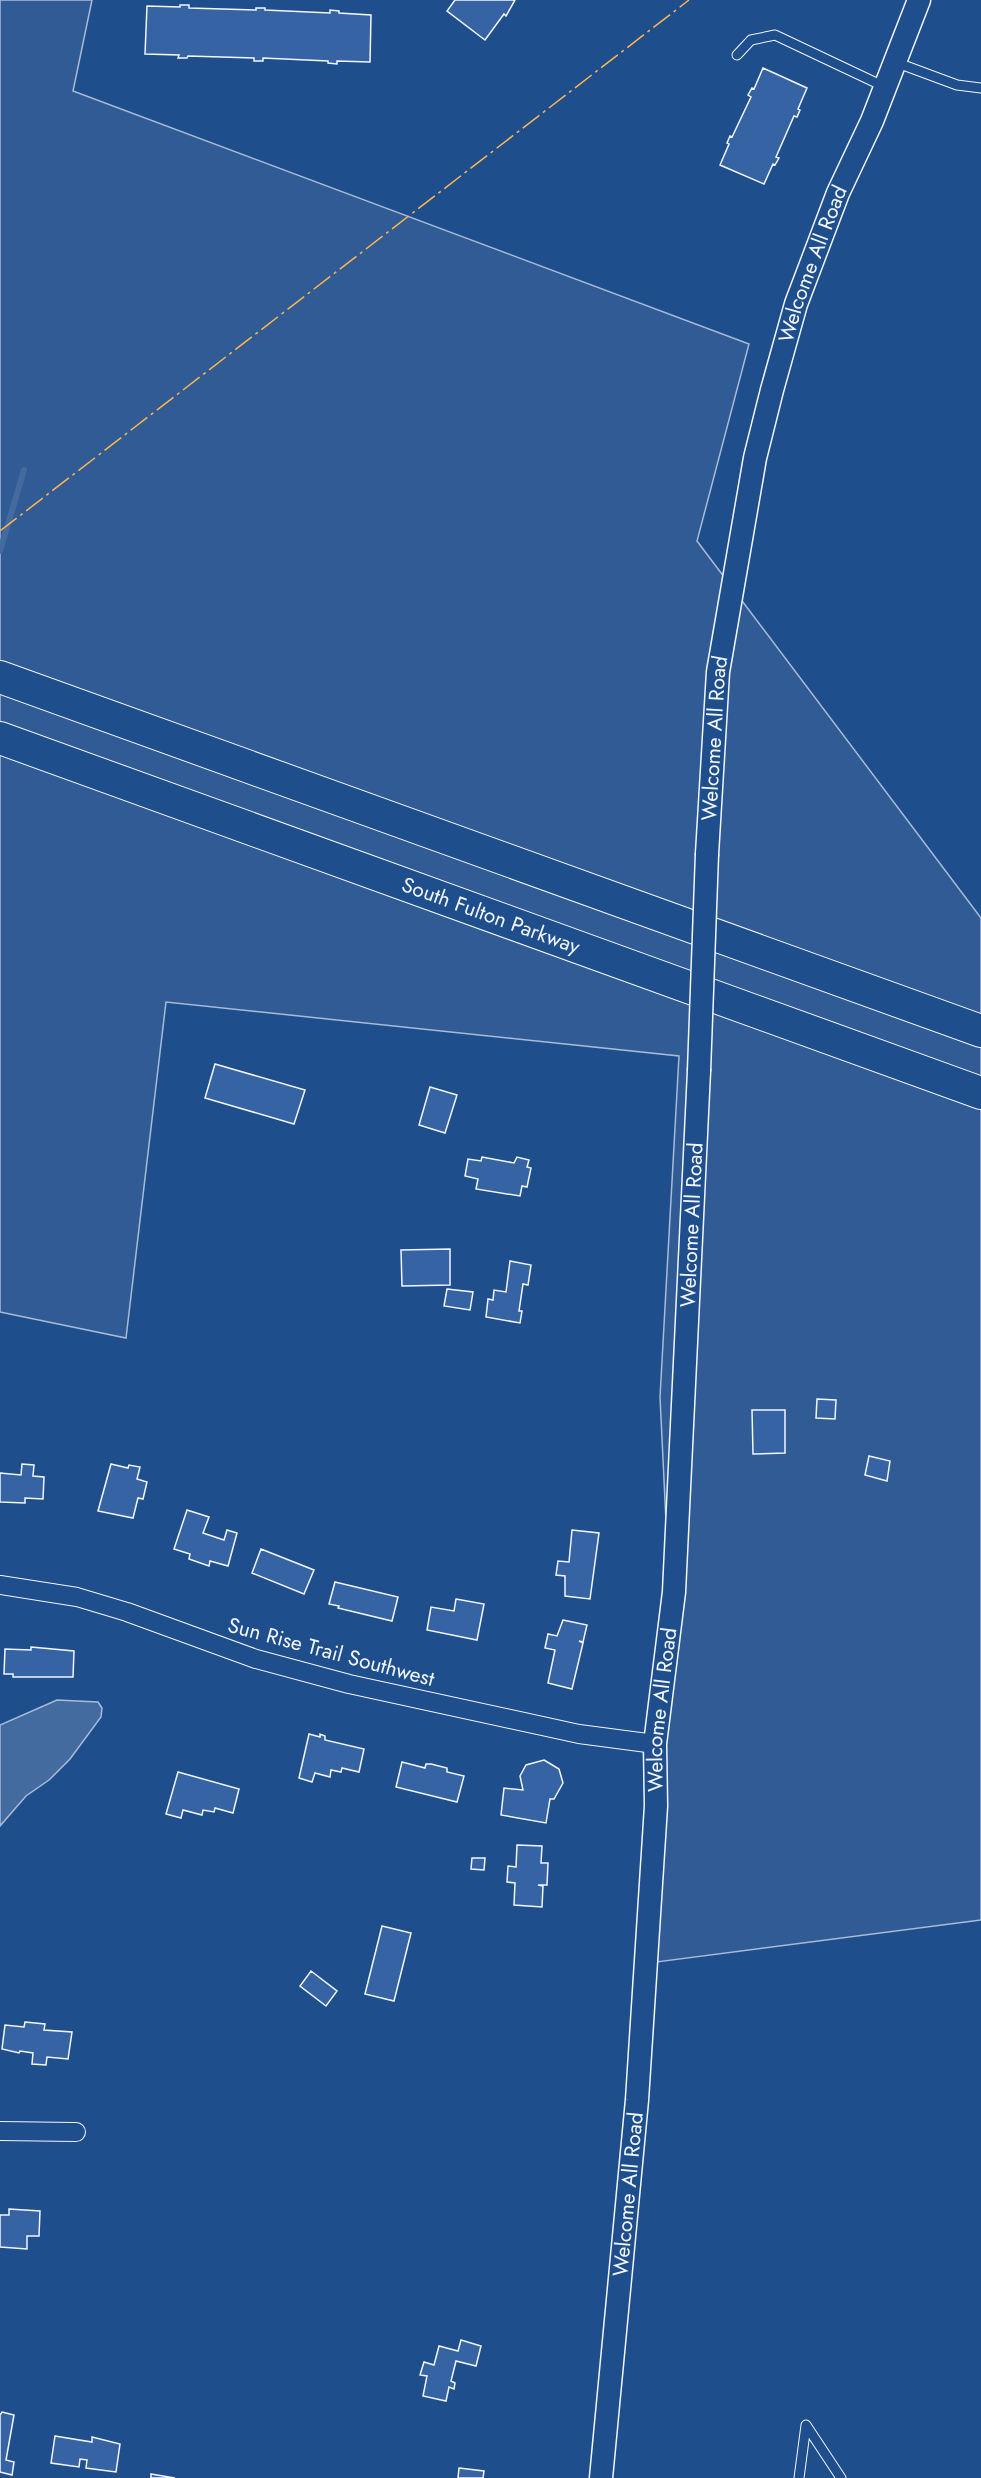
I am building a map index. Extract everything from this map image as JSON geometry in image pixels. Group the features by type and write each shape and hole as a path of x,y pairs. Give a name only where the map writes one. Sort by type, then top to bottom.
{"highway":[{"path":"0,677 981,1031"},
{"name":"South Fulton Parkway","path":"0,738 981,1093"}],"street":[{"name":"Welcome All Road","path":"601,2478 637,2100 656,1806 655,1744 674,1592 707,854 718,672 755,458 796,304 838,193 872,122 919,0"},
{"name":"Sun Rise Trail Southwest","path":"0,1586 77,1597 127,1612 256,1659 349,1684 579,1734 655,1744"},
{"path":"0,2131 76,2132"}],"lane":[{"path":"737,55 751,40 775,35 885,87"},
{"path":"895,62 957,85 981,88"},
{"path":"799,2478 806,2425 841,2478"}],"shaded area":[{"path":"0,0 92,0 73,91 749,344 697,541 981,918 981,1920 649,1963 667,1542 660,1397 679,1056 166,1002 126,1338 0,1312"},
{"path":"57,1700 98,1702 102,1708 101,1717 70,1759 49,1780 26,1796 0,1826 0,1725"}],"building":[{"path":"455,0 515,0 506,16 504,14 485,40 447,11"},
{"path":"180,5 189,5 189,8 256,10 256,8 265,8 265,10 330,13 330,10 339,11 339,13 371,15 370,62 337,61 337,64 328,63 328,61 263,58 263,61 254,61 254,58 188,56 178,58 179,55 145,54 147,6 180,7"},
{"path":"763,68 807,88 797,117 794,116 776,157 779,158 775,165 773,164 764,184 720,165 730,136 732,137 751,97 748,95 752,88 754,89"},
{"path":"215,1064 305,1090 294,1124 205,1098"},
{"path":"430,1087 457,1095 445,1133 419,1125"},
{"path":"482,1157 514,1163 517,1157 529,1160 527,1167 531,1168 527,1187 522,1186 520,1196 476,1189 478,1179 465,1176 468,1159 481,1161"},
{"path":"450,1249 450,1285 402,1286 401,1250"},
{"path":"510,1261 531,1265 528,1285 523,1284 519,1311 522,1311 520,1323 486,1317 488,1299 493,1300 494,1290 506,1292"},
{"path":"447,1289 473,1292 470,1310 444,1306"},
{"path":"817,1399 836,1400 835,1419 816,1418"},
{"path":"752,1410 785,1410 785,1453 753,1454"},
{"path":"869,1456 890,1461 887,1481 865,1475"},
{"path":"22,1464 34,1465 33,1476 44,1477 43,1499 25,1498 25,1503 0,1502 0,1473 21,1475"},
{"path":"111,1464 128,1468 129,1465 140,1467 137,1479 147,1482 143,1499 138,1498 133,1518 98,1511"},
{"path":"187,1510 209,1517 203,1533 224,1540 227,1530 237,1533 228,1566 210,1561 209,1566 189,1559 190,1554 174,1549"},
{"path":"572,1530 599,1533 590,1599 565,1596 565,1576 556,1575 558,1561 569,1562"},
{"path":"261,1549 314,1570 304,1594 252,1573"},
{"path":"335,1582 398,1597 392,1621 329,1604"},
{"path":"456,1599 484,1604 477,1640 427,1630 431,1607 454,1611"},
{"path":"563,1620 587,1625 583,1642 579,1641 583,1643 572,1689 548,1683 555,1650 545,1648 548,1634 557,1636"},
{"path":"31,1647 74,1651 73,1677 13,1677 13,1674 4,1674 5,1649 31,1650"},
{"path":"309,1734 320,1737 320,1734 325,1736 325,1740 364,1749 359,1772 342,1768 341,1772 331,1770 330,1777 315,1773 312,1782 299,1778"},
{"path":"544,1760 559,1769 563,1783 554,1799 550,1799 546,1823 501,1815 504,1788 523,1790 520,1776 526,1765"},
{"path":"402,1762 425,1768 426,1764 431,1764 447,1768 447,1772 464,1776 457,1802 396,1787"},
{"path":"178,1772 239,1789 233,1813 215,1808 214,1812 203,1810 202,1815 183,1810 181,1818 166,1814"},
{"path":"517,1845 542,1846 541,1863 548,1863 547,1885 538,1885 543,1886 542,1907 514,1905 515,1883 507,1882 508,1866 516,1867"},
{"path":"472,1858 485,1858 484,1870 471,1869"},
{"path":"382,1926 411,1933 394,2001 365,1994"},
{"path":"311,1971 337,1991 326,2006 300,1986"},
{"path":"25,2022 45,2024 44,2030 72,2032 68,2059 47,2057 46,2065 32,2064 33,2053 2,2049 5,2025 24,2027"},
{"path":"9,2209 40,2211 39,2236 27,2236 27,2249 0,2247 0,2215 9,2215"},
{"path":"461,2340 481,2346 476,2366 456,2361 451,2381 455,2383 454,2389 449,2387 446,2401 423,2396 427,2376 420,2375 424,2362 434,2365 439,2346 458,2351"},
{"path":"2,2412 14,2415 6,2460 14,2462 12,2475 0,2472 0,2415"},
{"path":"55,2436 92,2442 92,2437 120,2444 116,2472 86,2468 87,2460 80,2459 79,2467 51,2463"},
{"path":"459,2468 484,2471 483,2478 458,2478"},
{"path":"151,2474 175,2478 151,2478"}],"waterway":[{"path":"0,551 24,470"}],"power":[{"path":"0,531 689,0"}]}
